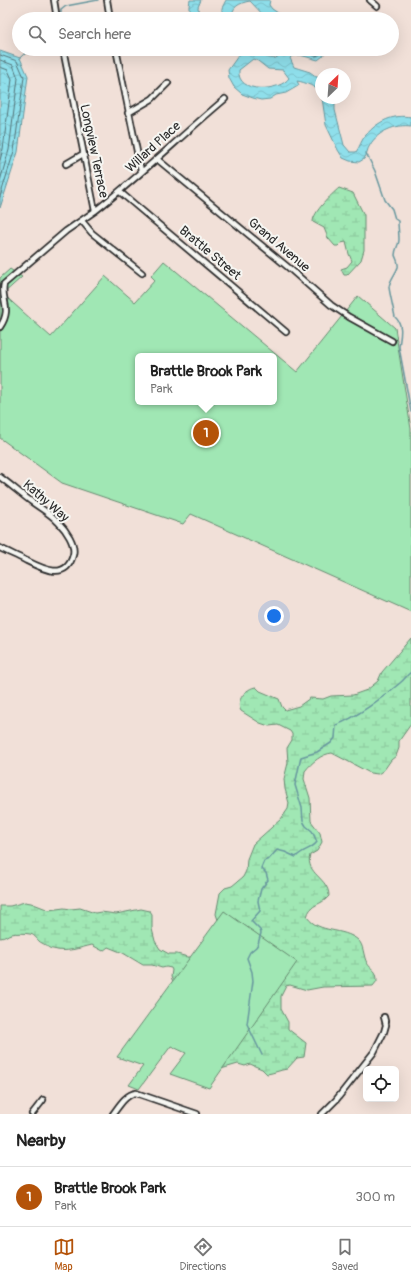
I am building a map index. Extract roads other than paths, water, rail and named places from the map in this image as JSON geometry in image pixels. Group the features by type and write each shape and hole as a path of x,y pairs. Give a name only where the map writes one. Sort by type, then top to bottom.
{"street":[{"path":"54,0 56,12"},
{"path":"106,0 109,12"},
{"path":"370,0 376,6"},
{"name":"Longview Terrace","path":"0,327 6,312 2,295 3,286 66,231 96,211 83,154 64,56"},
{"path":"117,56 141,171"},
{"path":"128,113 152,99 168,83"},
{"name":"Willard Place","path":"96,211 120,192 141,171 157,159 225,99"},
{"path":"66,164 83,154"},
{"name":"Grand Avenue","path":"157,159 332,305 349,317 392,341"},
{"name":"Brattle Street","path":"120,192 286,332"},
{"path":"82,221 92,233 142,274"},
{"name":"Kathy Way","path":"0,477 58,522 68,536 74,550 69,564 65,569 56,571 49,570 0,548"},
{"path":"322,1114 336,1100 374,1052 384,1032 384,1017"},
{"path":"113,1114 127,1097 136,1093 197,1114"},
{"path":"32,1114 43,1100"}],"water":[{"path":"190,0 201,0 198,7 198,12 189,12"},
{"path":"226,0 270,0 269,5 276,12 260,12 250,1 236,6 233,12 222,12 222,8"},
{"path":"0,51 20,58 28,76 18,152 0,208"},
{"path":"238,56 265,56 276,58 278,56 292,56 290,58 294,67 310,72 315,76 315,88 304,82 297,81 298,86 286,93 276,95 270,99 261,100 253,98 242,94 234,87 229,78 228,70","holes":["253,59 268,69 283,70 289,78 277,86 269,88 251,87 244,84 240,78 239,70"]},
{"path":"304,56 323,56 318,60"},
{"path":"323,104 335,104 335,110 344,145 350,152 356,152 366,135 381,122 404,116 411,117 411,126 394,127 383,132 373,140 368,148 366,156 359,162 350,161 343,158 326,125"}],"waterway":[{"path":"61,12 61,10 66,6 98,0"},
{"path":"366,153 375,171 385,200 392,209 395,219 398,221 399,240 395,255 398,262 398,267 389,287 395,317 400,324 401,335 399,347 411,412"},
{"path":"262,1055 247,1024 253,981 252,972 247,958 250,952 258,944 261,933 251,921 260,911 258,901 261,889 268,880 266,873 261,868 264,861 269,859 277,850 296,857 317,842 312,831 303,821 302,808 295,785 301,757 317,752 331,743 335,738 336,725 369,707 394,688 411,672"}],"place":[{"name":"Brattle Brook Park","path":"206,433"}]}
